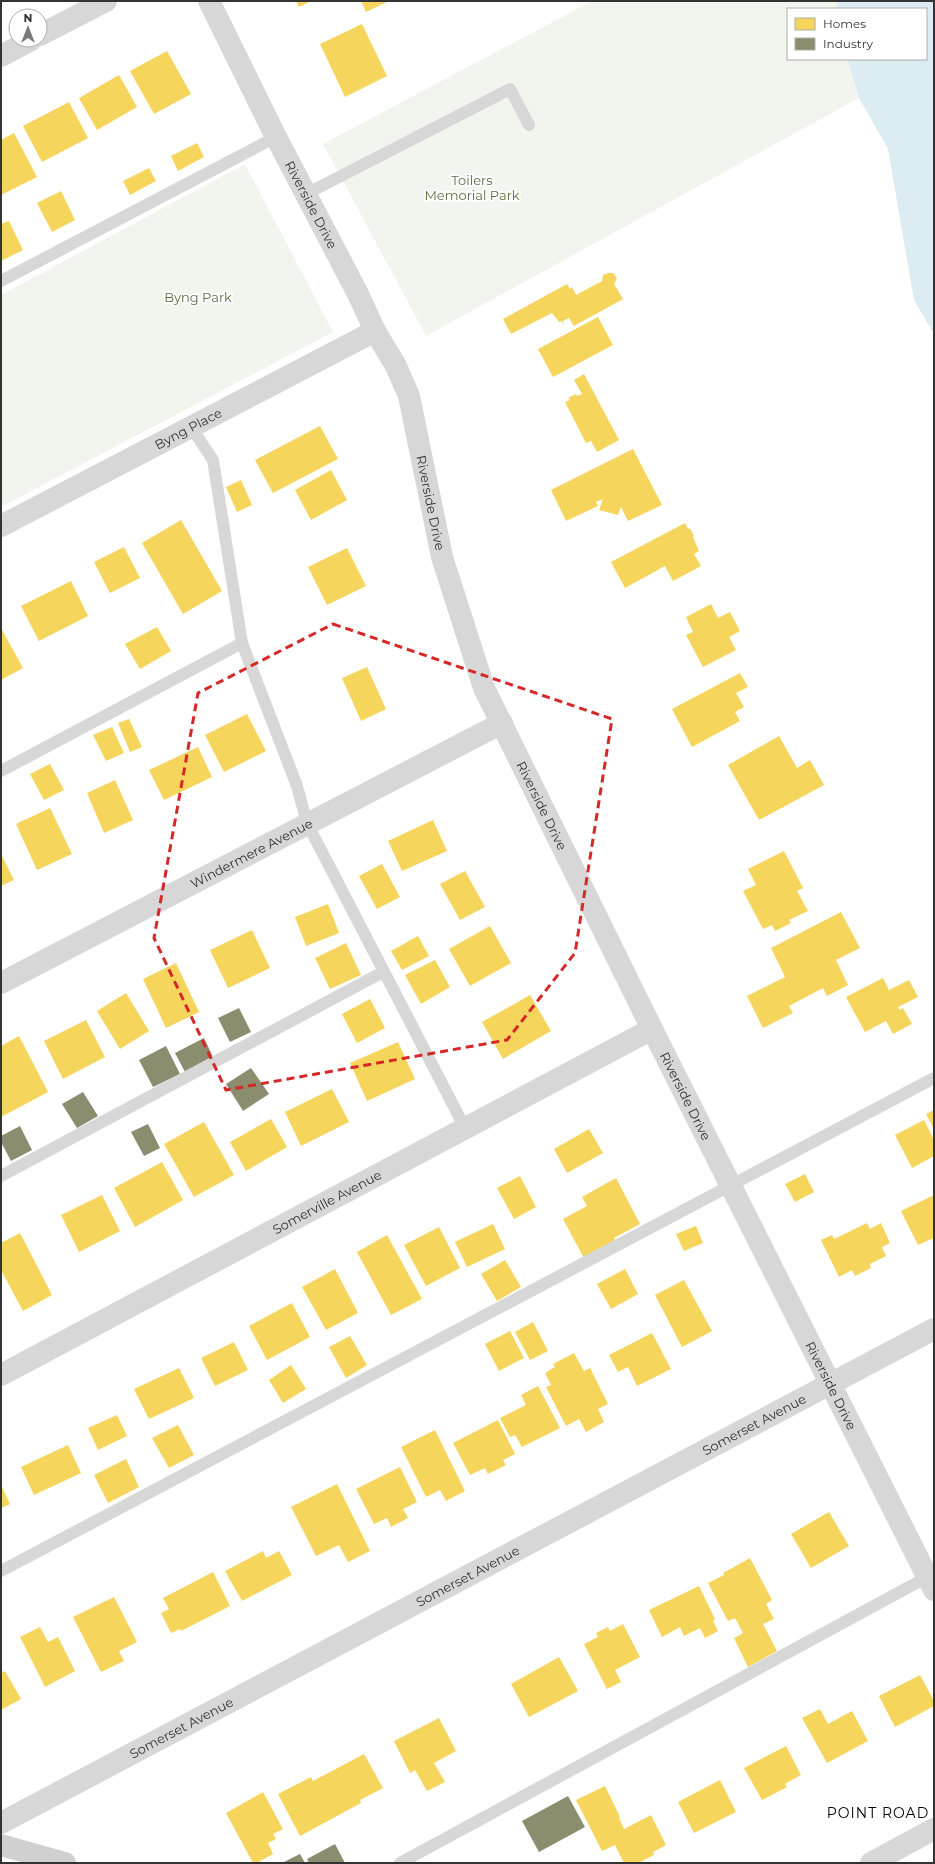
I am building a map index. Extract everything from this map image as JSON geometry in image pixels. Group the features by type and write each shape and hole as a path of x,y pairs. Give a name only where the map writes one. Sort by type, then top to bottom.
{"street":[{"path":"48,31 106,1"},
{"name":"Riverside Drive","path":"209,1 276,137 358,294 375,331 396,366 409,396 442,557 484,688 652,1029 830,1384 932,1580"},
{"path":"1,56 16,48"},
{"name":"Byng Place","path":"1,526 375,331"},
{"name":"Windermere Avenue","path":"1,983 307,823 502,724"},
{"name":"Somerville Avenue","path":"1,1375 652,1029"},
{"name":"Somerset Avenue","path":"1,1823 934,1329"},
{"path":"871,1863 934,1829"},
{"path":"1,1845 65,1863"}],"lane":[{"path":"306,194 510,89 528,125"},
{"path":"1,281 276,137"},
{"path":"191,427 213,460 242,643 297,786 307,823 465,1128"},
{"path":"1,771 242,643"},
{"path":"1,1176 384,972"},
{"path":"1,1571 934,1078"},
{"path":"400,1863 932,1580"}],"highlighted area":[{"path":"333,624 612,719 575,953 507,1040 226,1090 154,938 198,693"}],"green space":[{"name":"Toilers Memorial Park","path":"592,1 838,1 837,8 787,8 787,60 847,60 859,98 426,336 323,144"},
{"name":"Byng Park","path":"245,164 333,332 1,507 1,295"}],"shaded area":[{"path":"837,1 934,1 934,334 914,300 888,149 859,98 847,60 927,60 927,8 837,8"}],"building: Homes":[{"path":"296,1 311,1 299,7"},
{"path":"361,1 389,1 366,12"},
{"path":"362,24 387,76 345,97 320,44"},
{"path":"167,51 191,94 154,114 130,71"},
{"path":"119,75 137,107 97,130 79,98"},
{"path":"69,102 88,138 42,162 23,126"},
{"path":"14,133 37,177 1,195 1,140"},
{"path":"197,143 204,157 178,171 171,156"},
{"path":"149,168 156,181 130,195 123,181"},
{"path":"61,191 75,220 52,232 37,203"},
{"path":"9,221 23,250 1,261 1,224"},
{"path":"613,273 617,278 614,284 623,299 574,326 569,318 563,321 564,325 561,321 559,322 552,313 511,334 503,319 567,284 570,289 572,287 576,295 602,281 603,275"},
{"path":"598,317 613,345 553,377 538,349"},
{"path":"584,374 619,440 597,452 591,441 586,443 565,402 570,400 568,398 576,394 577,396 582,394 574,380"},
{"path":"320,426 338,459 273,493 255,460"},
{"path":"633,449 662,505 628,521 621,507 618,515 599,510 603,499 596,502 598,506 566,521 551,490"},
{"path":"331,470 347,500 311,520 295,490"},
{"path":"241,480 252,505 237,512 226,487"},
{"path":"181,520 222,591 183,614 142,543"},
{"path":"685,523 688,529 690,528 694,536 693,537 699,551 694,554 701,566 673,581 665,566 625,588 611,562"},
{"path":"124,547 140,578 110,593 94,562"},
{"path":"347,548 366,586 327,605 308,567"},
{"path":"71,581 88,616 39,641 21,606"},
{"path":"711,604 718,618 730,612 740,631 729,637 736,650 703,667 686,635 693,632 686,617"},
{"path":"157,627 171,651 140,669 125,644"},
{"path":"1,628 23,668 1,680"},
{"path":"367,667 386,709 361,721 342,678"},
{"path":"740,673 748,687 736,693 744,707 735,712 740,721 692,747 672,709"},
{"path":"247,714 266,751 224,772 205,735"},
{"path":"129,719 142,747 130,752 118,723"},
{"path":"112,727 124,753 106,761 93,735"},
{"path":"779,736 797,768 810,760 824,785 759,820 728,765"},
{"path":"198,747 212,777 164,800 149,770"},
{"path":"50,764 64,790 44,800 30,774"},
{"path":"115,780 133,820 104,833 87,793"},
{"path":"50,808 72,854 37,870 16,824"},
{"path":"433,820 447,851 402,871 388,841"},
{"path":"784,851 803,888 797,891 808,911 789,920 791,923 775,931 772,925 763,929 743,891 756,885 748,869"},
{"path":"1,854 14,880 1,886"},
{"path":"382,864 400,897 377,909 359,876"},
{"path":"465,871 485,907 460,920 440,884"},
{"path":"328,904 339,933 306,946 295,917"},
{"path":"841,912 860,948 836,960 848,985 827,996 823,988 789,1006 793,1013 763,1028 747,996 785,977 771,948"},
{"path":"490,926 511,963 470,986 449,949"},
{"path":"252,930 270,968 228,988 210,950"},
{"path":"418,936 429,956 402,970 391,951"},
{"path":"346,943 361,975 330,989 315,958"},
{"path":"435,960 450,987 421,1004 405,975"},
{"path":"176,963 199,1012 166,1028 143,979"},
{"path":"883,978 889,990 909,980 918,997 898,1007 900,1010 903,1008 912,1024 893,1034 886,1021 865,1032 846,997"},
{"path":"126,993 149,1031 120,1049 97,1011"},
{"path":"530,995 551,1031 503,1059 482,1022"},
{"path":"370,999 385,1028 357,1043 342,1014"},
{"path":"86,1020 105,1057 63,1079 44,1041"},
{"path":"19,1036 48,1092 1,1117 1,1046"},
{"path":"398,1042 415,1079 367,1101 350,1063"},
{"path":"332,1089 349,1122 301,1146 285,1112"},
{"path":"934,1110 934,1129 926,1114"},
{"path":"271,1119 287,1147 246,1171 230,1142"},
{"path":"924,1120 934,1140 934,1156 912,1168 895,1135"},
{"path":"204,1122 234,1175 194,1197 164,1144"},
{"path":"589,1129 603,1153 567,1173 554,1149"},
{"path":"162,1162 183,1200 135,1227 114,1188"},
{"path":"805,1174 814,1192 795,1202 785,1184"},
{"path":"520,1176 536,1207 514,1219 497,1188"},
{"path":"616,1178 640,1224 614,1238 617,1243 585,1260 563,1219 587,1206 582,1197"},
{"path":"102,1195 120,1231 79,1252 61,1215"},
{"path":"934,1195 934,1238 918,1245 901,1211"},
{"path":"867,1223 870,1229 881,1223 890,1243 882,1247 886,1256 870,1264 871,1268 855,1276 852,1270 839,1277 821,1240 832,1235 834,1239"},
{"path":"493,1224 505,1249 467,1267 455,1242"},
{"path":"696,1226 703,1243 684,1251 676,1234"},
{"path":"439,1227 460,1268 426,1286 404,1245"},
{"path":"20,1233 52,1295 23,1311 1,1270 1,1243"},
{"path":"387,1235 422,1299 391,1315 357,1252"},
{"path":"505,1260 521,1287 497,1301 481,1274"},
{"path":"335,1269 358,1313 326,1330 302,1287"},
{"path":"625,1269 638,1294 611,1309 597,1284"},
{"path":"684,1280 712,1331 682,1347 655,1295"},
{"path":"292,1303 310,1337 267,1360 249,1326"},
{"path":"533,1322 548,1351 530,1360 515,1332"},
{"path":"510,1331 524,1358 499,1371 485,1344"},
{"path":"652,1333 671,1369 637,1386 628,1367 618,1372 609,1355"},
{"path":"350,1336 367,1365 346,1378 329,1347"},
{"path":"234,1342 248,1370 215,1386 201,1358"},
{"path":"574,1353 584,1371 590,1368 608,1404 598,1409 604,1422 586,1432 579,1419 566,1426 546,1387 551,1385 545,1373 555,1367 553,1364"},
{"path":"291,1365 306,1389 283,1403 269,1380"},
{"path":"179,1368 194,1398 149,1419 134,1389"},
{"path":"538,1386 560,1428 522,1447 515,1435 510,1437 500,1418 526,1405 521,1395"},
{"path":"117,1415 127,1436 98,1450 88,1428"},
{"path":"498,1420 515,1454 503,1460 506,1465 488,1474 485,1468 470,1475 453,1443"},
{"path":"178,1425 194,1455 169,1468 152,1438"},
{"path":"435,1430 465,1491 446,1501 440,1490 426,1497 401,1447"},
{"path":"68,1445 81,1473 34,1495 21,1467"},
{"path":"126,1459 139,1487 108,1503 94,1475"},
{"path":"400,1467 417,1502 403,1509 408,1518 391,1527 387,1518 374,1524 356,1489"},
{"path":"337,1484 370,1551 348,1562 339,1545 316,1556 291,1507"},
{"path":"1,1485 10,1504 1,1508"},
{"path":"829,1512 849,1546 811,1568 791,1534"},
{"path":"263,1551 266,1558 279,1551 292,1575 242,1601 225,1571"},
{"path":"750,1558 772,1600 766,1604 774,1619 763,1624 777,1651 748,1667 734,1638 743,1633 735,1618 728,1621 708,1583 724,1575 723,1573"},
{"path":"213,1572 230,1606 181,1631 180,1629 171,1633 161,1613 169,1609 163,1598"},
{"path":"699,1586 715,1619 713,1621 718,1631 705,1638 700,1628 684,1636 680,1627 662,1637 649,1610"},
{"path":"114,1597 137,1642 119,1651 124,1661 101,1672 73,1617"},
{"path":"623,1624 640,1657 615,1670 621,1682 607,1689 584,1644 598,1637 596,1633 608,1627 610,1631"},
{"path":"40,1627 48,1642 58,1637 75,1671 45,1687 20,1637"},
{"path":"559,1657 578,1691 529,1717 511,1684"},
{"path":"5,1671 21,1699 1,1710 1,1673"},
{"path":"920,1675 934,1701 934,1706 895,1727 879,1696"},
{"path":"820,1709 828,1724 852,1711 868,1741 827,1763 802,1718"},
{"path":"439,1718 456,1751 434,1763 445,1782 427,1791 415,1770 410,1773 394,1741"},
{"path":"786,1746 801,1775 785,1784 787,1787 762,1800 744,1768"},
{"path":"364,1754 383,1788 360,1800 361,1803 300,1836 278,1794 311,1777 313,1781"},
{"path":"720,1780 736,1812 694,1833 678,1802"},
{"path":"605,1786 624,1829 651,1815 666,1845 653,1852 654,1855 638,1863 624,1863 615,1845 602,1851 576,1800"},
{"path":"263,1792 283,1829 273,1834 276,1839 268,1843 273,1854 257,1863 253,1863 226,1813"}],"building: Industry":[{"path":"239,1008 251,1032 230,1042 218,1018"},
{"path":"204,1038 213,1057 185,1072 175,1053"},
{"path":"166,1046 180,1074 153,1087 139,1060"},
{"path":"251,1068 269,1094 243,1111 226,1084"},
{"path":"83,1092 98,1116 77,1128 62,1104"},
{"path":"148,1124 160,1148 144,1156 131,1132"},
{"path":"20,1126 32,1150 11,1161 1,1142 1,1136"},
{"path":"568,1796 585,1827 539,1852 522,1821"},
{"path":"335,1844 345,1863 309,1863 307,1859"},
{"path":"300,1854 305,1863 282,1863"}],"district":[{"name":"POINT ROAD","path":"878,1813"}]}
